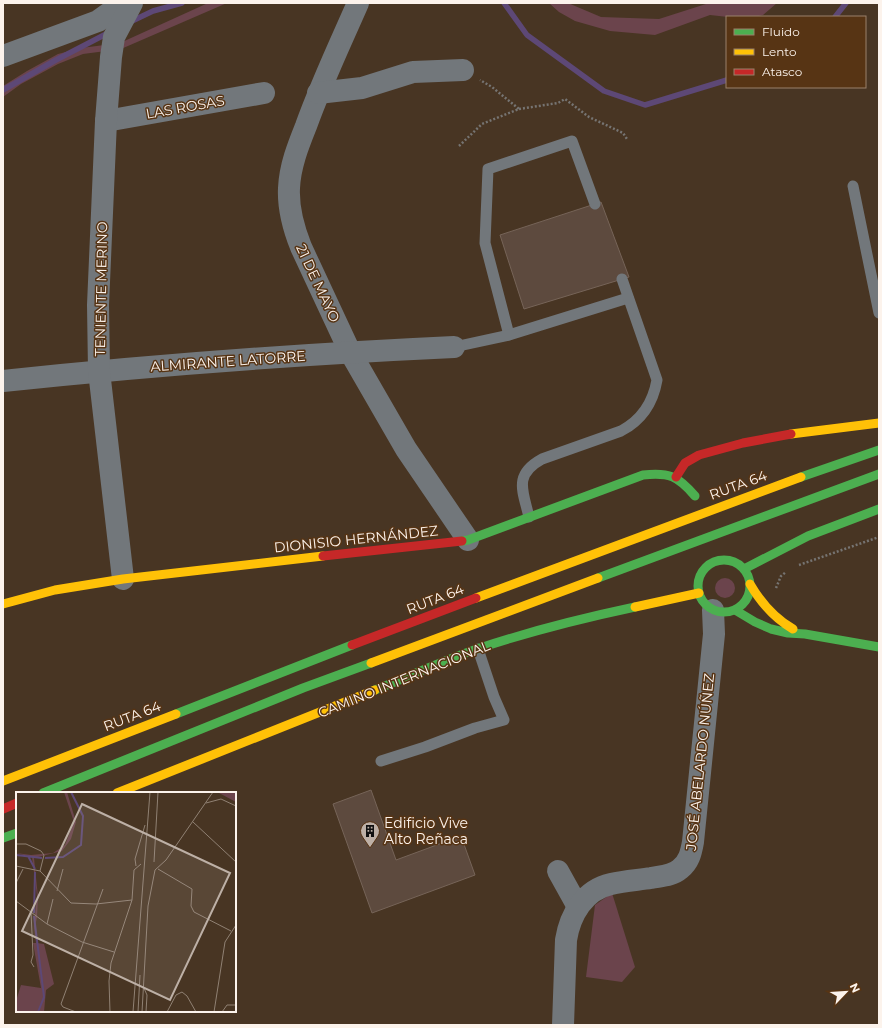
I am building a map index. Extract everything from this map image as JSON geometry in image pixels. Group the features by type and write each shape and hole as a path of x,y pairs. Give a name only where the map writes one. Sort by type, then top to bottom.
{"main road":[{"path":"695,496 683,482 676,477 681,466 692,457 755,441 808,432 879,423"},
{"name":"RUTA 64","path":"3,780 405,625 803,476 879,450"},
{"name":"DIONISIO HERNÁNDEZ","path":"3,604 55,590 123,579 468,540 643,475 666,473 676,477"},
{"path":"45,792 303,688 879,474"},
{"path":"744,569 808,536 879,509"},
{"path":"722,548 727,560"},
{"path":"750,584 749,592 742,606 728,612 713,610 707,606 702,600 698,585 704,569 711,563 719,560 734,562 744,569 750,584 766,609 790,628 805,634"},
{"name":"CAMINO INTERNACIONAL","path":"120,792 478,649 552,626 699,593"},
{"path":"735,610 755,622 771,629 788,633 805,634 879,646"},
{"path":"3,809 16,803"}],"street":[{"path":"3,56 98,21 123,3"},
{"name":"TENIENTE MERINO","path":"123,579 99,371 98,305 106,121 111,57 114,36 132,3"},
{"name":"21 DE MAYO","path":"358,3 318,93 290,171 289,203 295,232 350,352 406,449 468,540"},
{"path":"318,93 362,88 413,72 463,70"},
{"name":"LAS ROSAS","path":"106,121 264,93"},
{"name":"ALMIRANTE LATORRE","path":"3,381 99,371 350,352 454,347"},
{"name":"JOSÉ ABELARDO NÚÑEZ","path":"563,1025 566,940 572,917 578,907 588,896 601,887 610,884 666,876 680,870 689,858 693,842 714,634 713,610"},
{"path":"558,871 578,907"}],"lane":[{"path":"509,336 485,243 488,168 572,141 595,204"},
{"path":"853,186 879,313"},
{"path":"529,518 521,485 528,470 542,459 630,426 644,413 651,403 657,380 622,279"},
{"path":"454,347 509,336 628,298"},
{"path":"381,761 425,747 475,728 504,720 494,697 478,649"}],"path":[{"path":"463,70 492,87 519,109"},
{"path":"459,146 482,124 519,109 558,103 565,99 589,117 623,133 627,139"},
{"path":"794,566 879,537"},
{"path":"766,609 776,592 779,580 787,570"}],"shaded area":[{"path":"208,3 227,3 121,49 83,54 58,64 21,84 3,97 3,86 58,54 81,48 120,43"},
{"path":"549,3 568,3 601,17 659,19 709,3 777,3 763,15 726,17 710,15 655,35 610,31 575,21 559,12"},
{"path":"721,578 729,578 735,584 735,592 729,598 721,598 715,592 715,584"},
{"path":"612,893 635,967 622,982 586,977 595,905"}],"building":[{"path":"601,202 629,277 524,309 500,235"},
{"name":"Edificio Vive Alto Reñaca","path":"371,790 396,860 461,836 475,875 372,913 333,804"}],"waterway":[{"path":"130,22 153,11 182,3"},
{"path":"504,3 527,35 604,91 645,105 726,80"},
{"path":"836,16 846,3"},
{"path":"3,90 108,33"}],"traffic: fast":[{"path":"801,477 879,450"},
{"path":"462,541 643,475 660,474 672,477 683,484 695,496"},
{"path":"598,578 879,474"},
{"path":"744,569 808,536 879,509"},
{"path":"724,560 738,564 746,572 750,586 746,600 738,608 724,612 710,608 702,600 698,586 702,572 710,564 724,560"},
{"path":"375,690 480,648 557,625 635,607"},
{"path":"735,610 755,622 771,629 879,647"},
{"path":"176,714 352,645"},
{"path":"45,792 303,688 371,663"},
{"path":"3,838 16,833"}],"traffic: slow":[{"path":"791,434 879,423"},
{"path":"476,598 801,477"},
{"path":"3,604 55,590 123,579 323,556"},
{"path":"371,663 598,578"},
{"path":"750,584 768,610 793,629"},
{"path":"635,607 699,593"},
{"path":"120,792 375,690"},
{"path":"3,781 176,714"}],"traffic: jam":[{"path":"676,477 685,463 699,455 743,443 791,434"},
{"path":"323,556 462,541"},
{"path":"352,645 476,598"},
{"path":"3,809 16,803"}],"place":[{"name":"Edificio Vive Alto Reñaca","path":"370,848"}]}
